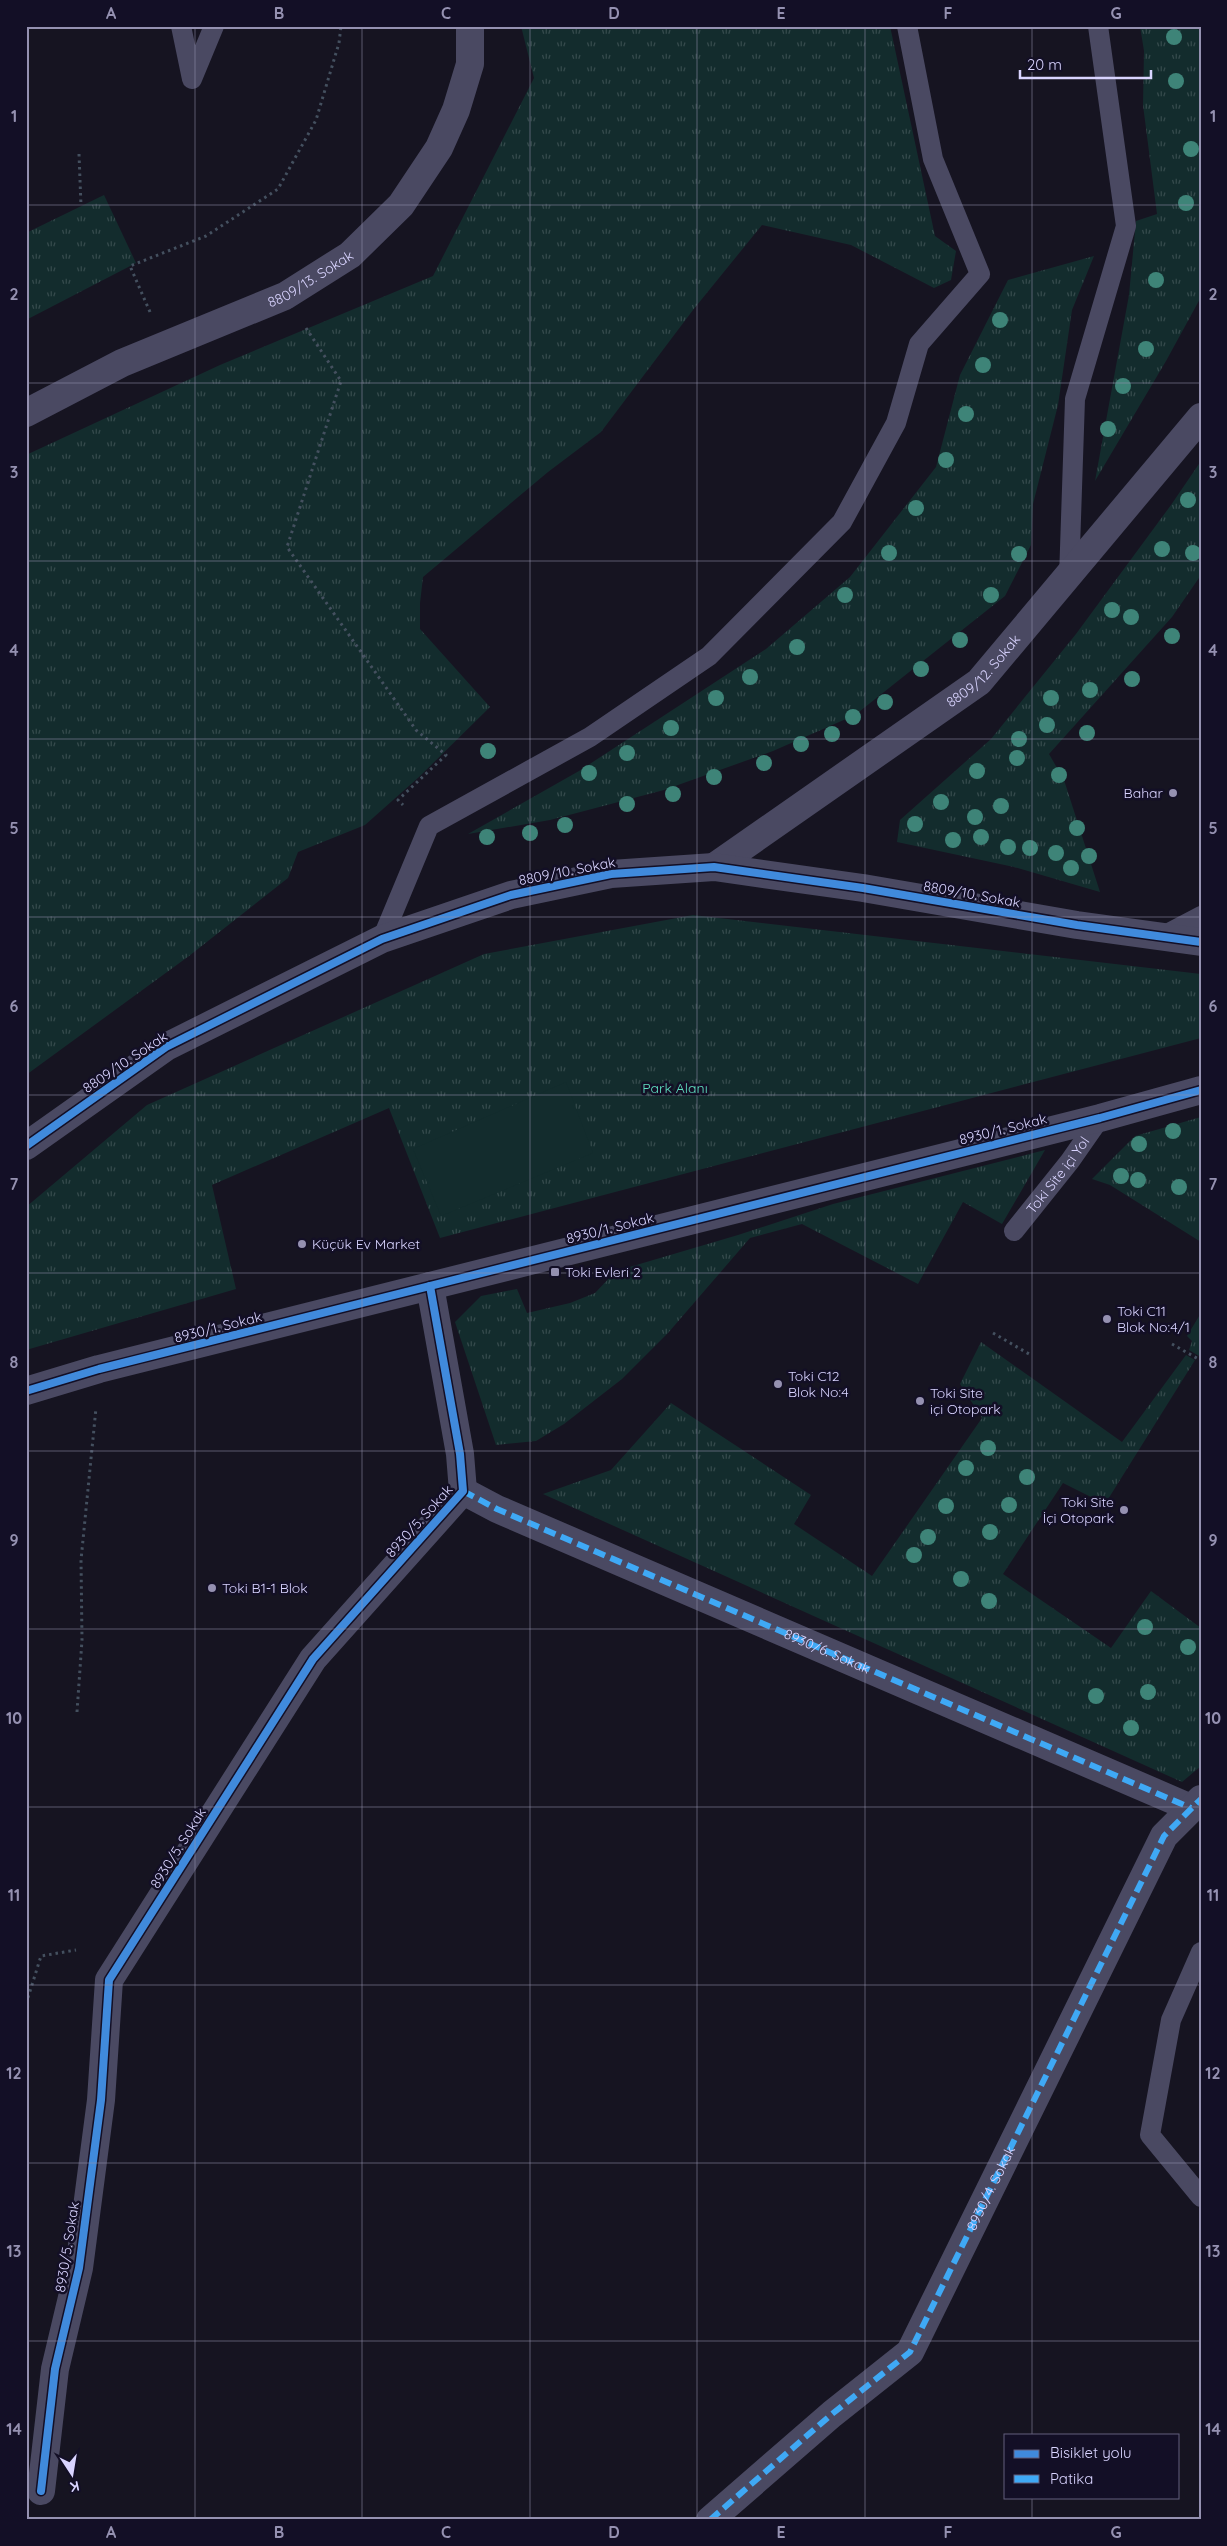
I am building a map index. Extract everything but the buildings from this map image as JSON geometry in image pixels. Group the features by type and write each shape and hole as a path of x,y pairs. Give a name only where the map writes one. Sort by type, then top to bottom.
{"street":[{"name":"8809/13. Sokak","path":"26,413 122,363 170,345 285,296 350,255 402,205 439,148 456,110 470,64 470,26"},
{"name":"8809/12. Sokak","path":"714,867 979,682 1069,578 1201,417"},
{"name":"8809/10. Sokak","path":"26,1146 166,1047 382,939 520,893 611,874 714,867 863,888 1201,942"},
{"name":"8930/1. Sokak","path":"26,1391 99,1369 333,1312 1100,1118 1201,1090"},
{"name":"8930/5. Sokak","path":"41,2491 55,2369 78,2268 101,2100 109,1980 313,1659 463,1491 460,1454 430,1286"},
{"name":"8930/6. Sokak","path":"463,1491 497,1509 1196,1804"},
{"name":"8930/4. Sokak","path":"710,2520 832,2414 910,2352 1164,1836 1196,1804"}],"lane":[{"path":"181,26 192,79 214,26"},
{"path":"382,939 429,826 590,737 709,656 842,522 896,423 919,344 980,274 933,159 907,26"},
{"path":"1069,578 1075,399 1126,226 1098,26"},
{"path":"1161,937 1201,916"},
{"name":"Toki Site içi Yol","path":"1014,1231 1070,1161 1100,1118"},
{"path":"1201,1952 1171,2020 1150,2135 1201,2197"}],"path":[{"path":"170,345 150,312 130,266 206,236 278,189 316,120 339,43 341,26"},
{"path":"79,154 81,206"},
{"path":"285,296 341,381 287,547 416,730 446,755 398,800 429,826"},
{"path":"992,1333 1029,1354"},
{"path":"1172,1344 1200,1360"},
{"path":"77,1712 82,1640 81,1560 99,1369"},
{"path":"26,2004 41,1956 76,1950"}],"green space":[{"path":"521,26 890,26 935,236 956,251 951,280 934,288 851,245 762,225 693,310 601,432 548,472 423,577 420,629 490,707 419,777 365,825 298,852 288,878 189,956 26,1075 26,455 220,365 433,276 534,78"},
{"path":"1140,26 1201,26 1201,297 1166,361 1095,481 1129,295 1136,221 1157,214 1143,105 1144,51"},
{"path":"104,195 136,263 26,320 26,233"},
{"path":"1094,256 1072,310 1058,405 1033,504 1031,545 1005,596 855,715 773,751 664,790 550,820 468,834 579,771 766,649 850,577 936,467 960,375 1008,280"},
{"path":"1201,461 1201,575 1172,617 1049,754 1064,780 1100,892 1014,867 897,842 900,820 991,739 1076,634"},
{"name":"Park Alanı","path":"693,915 1201,974 1201,1038 440,1238 389,1108 212,1185 236,1289 26,1350 26,1207 147,1105 484,954"},
{"path":"566,1082 593,1153 441,1216 413,1149"},
{"path":"1201,1117 1201,1242 1110,1185 1092,1179 1135,1136"},
{"path":"1045,1150 1002,1224 963,1202 918,1284 802,1224 750,1238 668,1333 622,1379 564,1424 536,1441 496,1445 455,1322 481,1296 517,1289 527,1313 570,1303 595,1293 616,1271 738,1235 833,1204"},
{"path":"1201,1313 1201,1353 1199,1356 1189,1350 1192,1341 1187,1336"},
{"path":"981,1342 1122,1442 1186,1355 1195,1360 1105,1504 1063,1483 1003,1574 1111,1648 1151,1591 1201,1628 1201,1766 1182,1782 543,1494 611,1470 671,1403 811,1495 794,1524 872,1576 982,1418 960,1384"}],"marked path":[{"path":"463,1491 497,1509 1191,1808"},
{"path":"710,2520 832,2414 910,2352 1164,1836 1201,1799"}],"cycle path":[{"path":"26,1146 166,1047 382,939 511,895 611,874 714,867 863,888 1077,925 1201,942"},
{"path":"26,1391 99,1369 1100,1118 1201,1090"},
{"path":"41,2491 55,2369 79,2268 101,2100 109,1980 313,1659 463,1491 460,1454 430,1286"}],"place":[{"name":"Bahar","path":"1173,793"},
{"name":"Küçük Ev Market","path":"302,1244"},
{"name":"Toki Evleri 2","path":"555,1272"},
{"name":"Toki C11 Blok No:4/1","path":"1107,1319"},
{"name":"Toki C12 Blok No:4","path":"778,1384"},
{"name":"Toki Site içi Otopark","path":"920,1401"},
{"name":"Toki Site İçi Otopark","path":"1124,1510"},
{"name":"Toki B1-1 Blok","path":"212,1588"}]}
